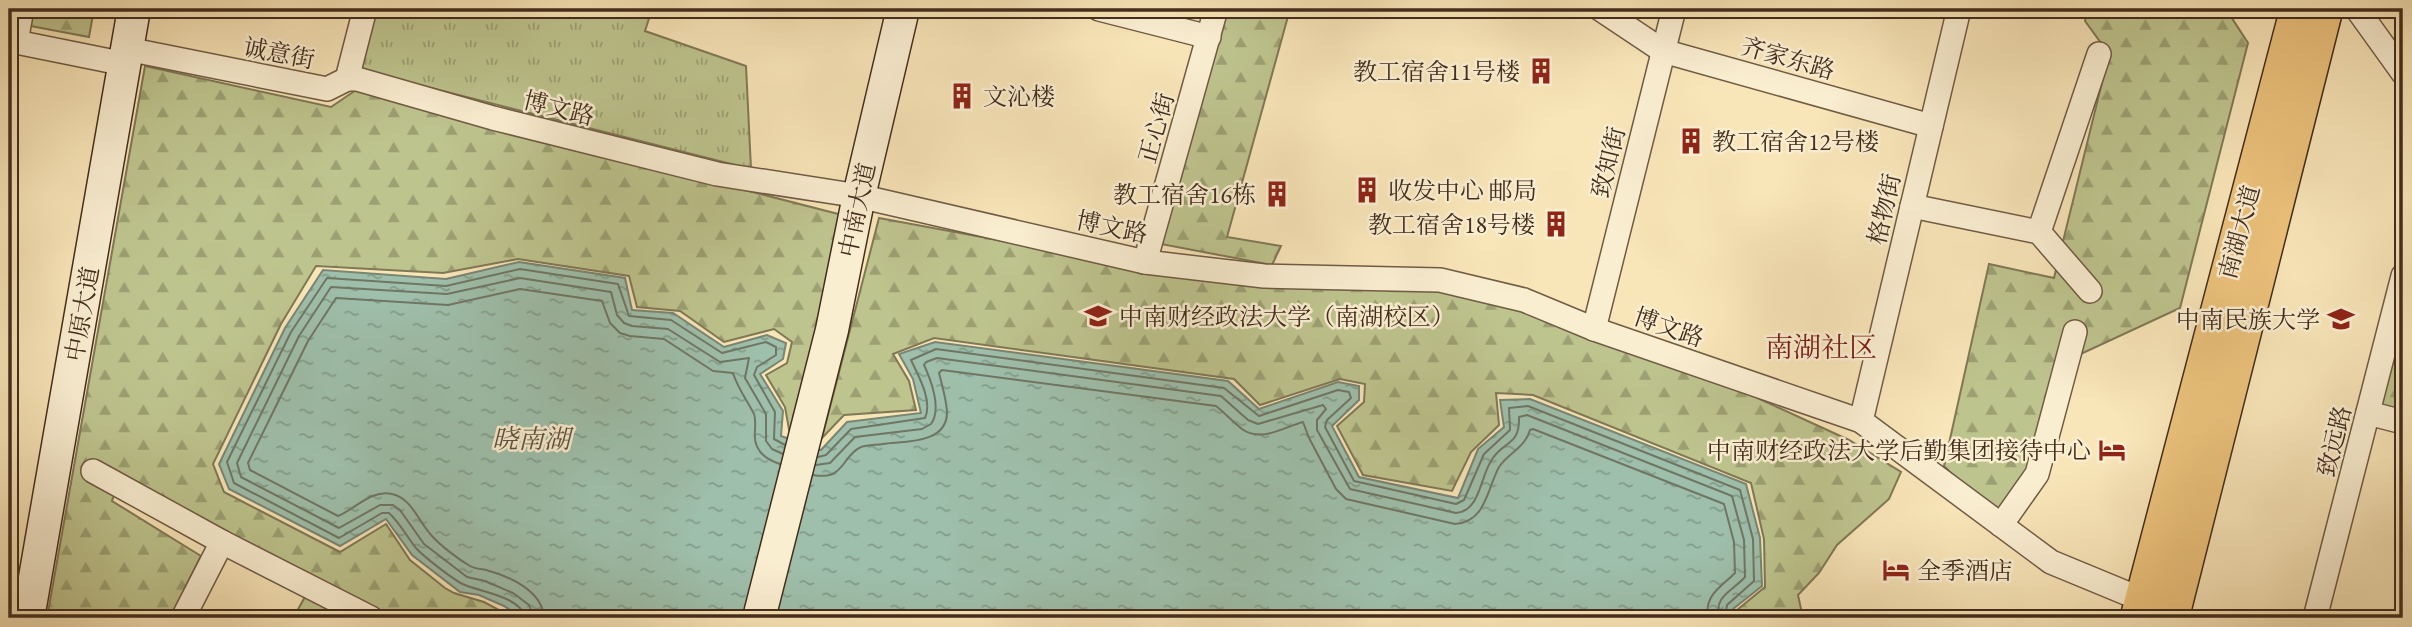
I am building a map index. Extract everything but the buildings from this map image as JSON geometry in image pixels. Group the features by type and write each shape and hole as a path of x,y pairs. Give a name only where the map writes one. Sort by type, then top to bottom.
{"main road":[{"name":"中原大道","path":"28,618 134,9"},
{"name":"中南大道","path":"759,618 832,330 859,196 903,9"},
{"name":"南湖大道","path":"2150,612 2298,9"},
{"name":"南湖大道","path":"2150,612 2325,9"}],"street":[{"path":"12,42 22,9"},
{"name":"诚意街","path":"12,42 126,56 327,89 348,79 365,9"},
{"path":"1099,9 1209,37"},
{"name":"正心街","path":"1145,262 1216,9"},
{"name":"齐家东路","path":"1600,9 1663,51 1931,125"},
{"name":"致知街","path":"1594,329 1674,9"},
{"name":"格物街","path":"1861,421 1959,9"},
{"path":"2357,9 2403,74"},
{"path":"2039,232 2099,54"},
{"name":"博文路","path":"348,79 357,79 493,118 718,174 859,196 1145,262 1264,276 1440,280 1524,300 1594,329 1861,421 2051,562 2150,612"},
{"path":"1912,206 2039,232 2090,291"},
{"name":"致远路","path":"2315,618 2403,276"},
{"path":"2001,525 2037,474 2075,332"},
{"path":"2368,413 2403,422"},
{"path":"93,471 222,542 371,618"},
{"path":"183,618 222,542"}],"green space":[{"path":"9,9 94,9 89,37 9,22"},
{"path":"375,9 652,9 645,31 746,66 751,169 360,70"},
{"path":"1227,9 1290,9 1227,237 1281,246 1272,265 1161,244"},
{"path":"2087,9 2226,9 2248,43 2180,308 2059,364 2037,474 2004,526 1944,466 1989,264 2054,278 2109,54 2085,21"},
{"path":"145,66 331,107 356,90 850,217 790,435 785,407 766,375 787,363 792,342 774,329 724,342 680,311 637,307 629,276 518,259 443,273 316,266 281,324 213,464 224,492 340,552 386,524 410,560 445,588 484,602 514,618 392,618 217,531 121,475 112,501 201,556 170,618 47,618"},
{"path":"879,218 1155,269 1442,288 1523,308 1714,378 1849,440 1901,472 1889,499 1837,545 1819,573 1798,595 1803,618 1741,618 1737,610 1765,587 1764,539 1751,483 1533,395 1496,393 1499,425 1471,452 1452,491 1363,475 1337,426 1364,402 1365,384 1340,379 1260,405 1234,379 934,338 893,354 909,381 916,410 844,415 822,438"},
{"path":"2403,317 2403,413 2380,407"},
{"path":"309,590 343,610 339,618 293,618"}],"water":[{"name":"晓南湖","path":"519,262 625,278 632,310 673,313 724,347 767,335 786,343 783,359 760,374 783,411 781,436 821,450 847,422 921,413 913,379 899,354 935,342 1228,381 1259,409 1338,382 1359,386 1359,400 1332,426 1359,477 1458,498 1478,449 1504,427 1500,400 1530,399 1746,484 1760,538 1762,586 1733,609 1737,618 522,618 479,595 460,592 412,555 386,519 340,546 229,489 219,464 285,328 323,270 446,279"}],"place":[{"name":"教工宿舍11号楼","path":"1541,71"},
{"name":"文沁楼","path":"962,96"},
{"name":"教工宿舍12号楼","path":"1691,141"},
{"name":"收发中心 邮局","path":"1367,190"},
{"name":"教工宿舍16栋","path":"1277,194"},
{"name":"教工宿舍18号楼","path":"1556,224"},
{"name":"中南财经政法大学（南湖校区）","path":"1098,316"},
{"name":"中南民族大学","path":"2341,319"},
{"name":"中南财经政法大学后勤集团接待中心","path":"2112,450"},
{"name":"全季酒店","path":"1896,570"}],"district":[{"name":"南湖社区","path":"1821,347"}]}
